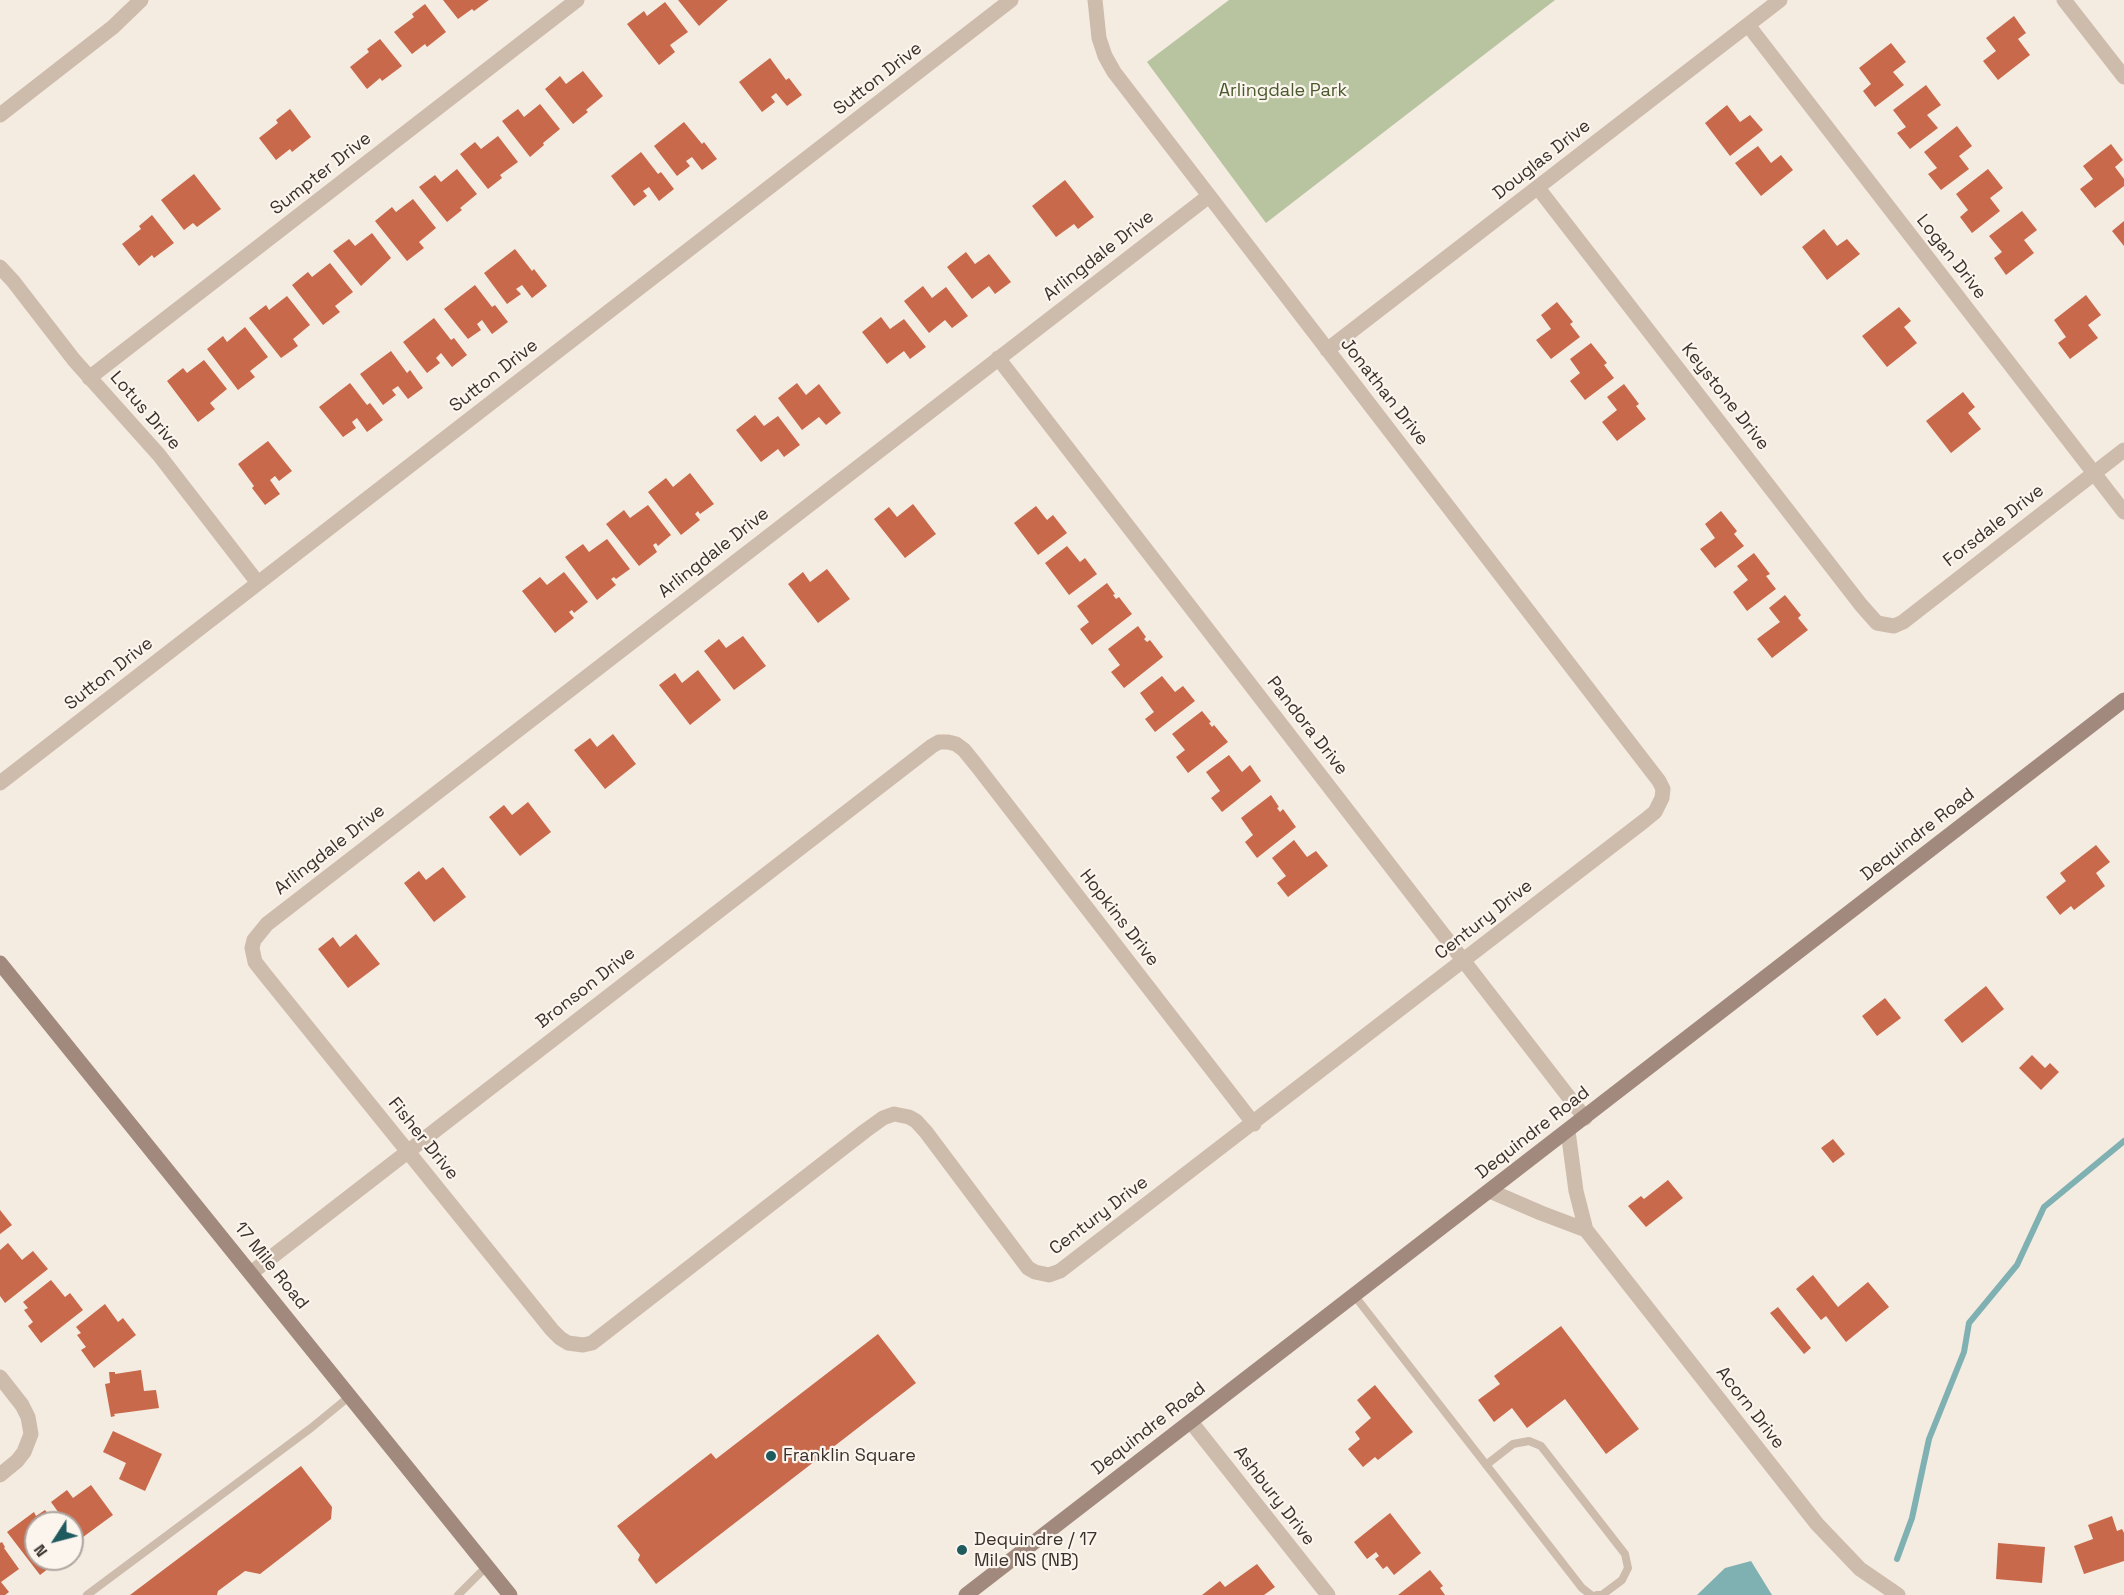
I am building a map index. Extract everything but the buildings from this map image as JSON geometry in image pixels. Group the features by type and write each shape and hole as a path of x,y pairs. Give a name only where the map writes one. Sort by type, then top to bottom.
{"main road":[{"name":"Dequindre Road","path":"973,1593 1354,1295 2124,700"},
{"name":"17 Mile Road","path":"0,963 510,1595"}],"street":[{"path":"0,115 113,27 141,0"},
{"name":"Sumpter Drive","path":"89,378 577,0"},
{"name":"Sutton Drive","path":"0,783 1011,0"},
{"name":"Jonathan Drive","path":"1095,0 1099,38 1114,72 1659,781 1663,789 1662,798"},
{"name":"Douglas Drive","path":"1327,351 1780,0"},
{"path":"2064,0 2124,77"},
{"name":"Logan Drive","path":"1748,25 2124,512"},
{"name":"Keystone Drive","path":"1538,188 1865,611 1877,623 1885,626"},
{"name":"Arlingdale Drive","path":"252,948 254,940 267,924 1209,196"},
{"name":"Lotus Drive","path":"0,267 89,378 145,439 258,583"},
{"name":"Pandora Drive","path":"998,358 1585,1118"},
{"name":"Forsdale Drive","path":"1885,626 1894,626 1903,622 2124,450"},
{"name":"Bronson Drive","path":"251,1273 407,1150 932,746 939,742 948,742"},
{"name":"Hopkins Drive","path":"948,742 963,750 977,766 1254,1124"},
{"name":"Century Drive","path":"575,1345 592,1343 865,1131 883,1118 894,1114 901,1114 916,1121 1028,1268 1049,1275 1069,1265 1644,821 1655,812 1662,798"},
{"name":"Fisher Drive","path":"252,948 255,962 552,1330 560,1338 575,1345"},
{"name":"Acorn Drive","path":"1568,1131 1576,1191 1586,1230 1817,1524 1860,1569 1898,1595"},
{"path":"1490,1191 1586,1230"},
{"path":"0,1377 22,1405 28,1418 31,1434 24,1452 0,1475"},
{"name":"Ashbury Drive","path":"1191,1422 1328,1595"}],"lane":[{"path":"1354,1295 1582,1588 1591,1595"},
{"path":"87,1595 311,1428 350,1396"},
{"path":"1486,1465 1514,1444 1529,1441 1541,1446 1626,1554 1628,1568 1623,1580 1597,1595"},
{"path":"458,1595 487,1566"}],"green space":[{"name":"Arlingdale Park","path":"1229,0 1555,0 1266,223 1147,62"}],"water":[{"path":"1751,1561 1772,1595 1697,1595 1725,1568"}],"waterway":[{"path":"1897,1559 1912,1518 1929,1439 1964,1352 1969,1323 2017,1265 2044,1207 2124,1141"}],"place":[{"name":"Franklin Square","path":"771,1456"},
{"name":"Dequindre / 17 Mile NS (NB)","path":"962,1550"}]}
